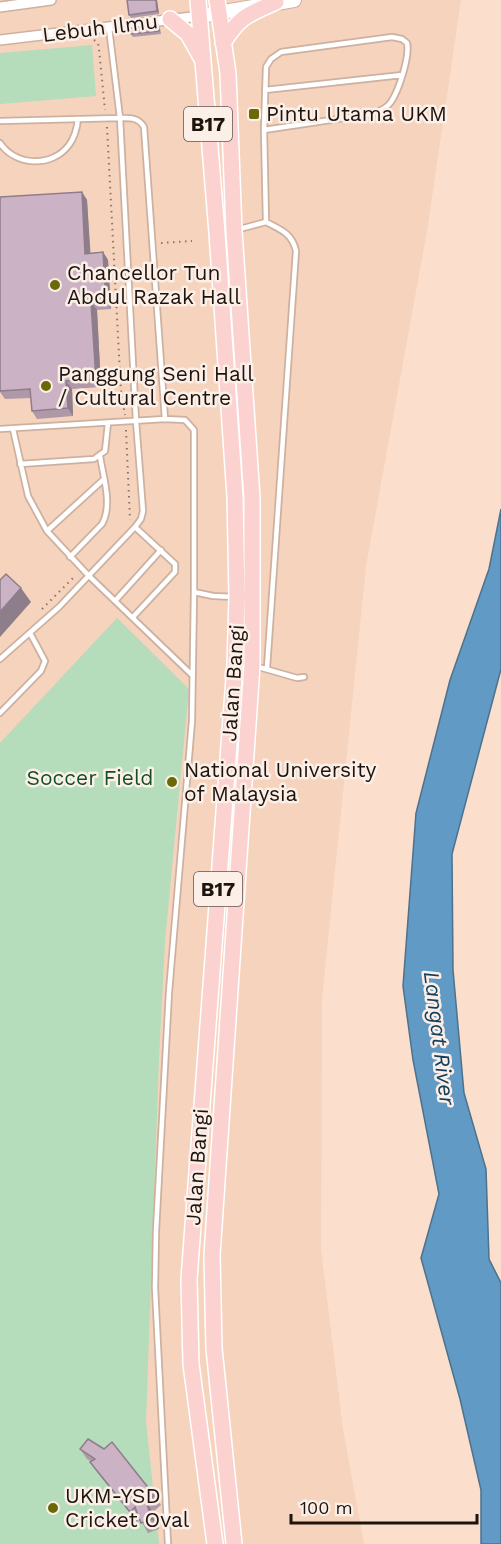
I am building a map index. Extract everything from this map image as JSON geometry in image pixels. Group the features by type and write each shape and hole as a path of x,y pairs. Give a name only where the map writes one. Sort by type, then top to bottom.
{"main road":[{"path":"199,8 294,0"},
{"path":"223,44 234,25 243,17 276,2"},
{"name":"Jalan Bangi","path":"218,7 230,107 234,231 252,498 260,667 212,1255 214,1348 234,1544"},
{"name":"Jalan Bangi","path":"199,8 235,497 237,597 235,665 189,1279 191,1364 215,1544"},
{"path":"170,19 188,34 203,62"}],"street":[{"name":"Lebuh Ilmu","path":"0,7 51,0"},
{"name":"Lebuh Ilmu","path":"0,40 170,19 199,8"}],"lane":[{"path":"0,659 59,607 89,576 135,527 143,511 120,118 109,26"},
{"path":"264,130 371,114 383,110 392,101 402,75 409,51 407,43 402,39 392,37 281,52 271,59 267,68 265,90 264,130 266,222"},
{"path":"265,90 402,75"},
{"path":"0,121 134,118 141,121 144,127 165,419"},
{"path":"0,143 15,157 29,162 44,161 57,156 69,146 76,133 78,119"},
{"path":"234,231 266,222 284,231 293,241 296,251 260,667 297,678 304,677"},
{"path":"0,429 165,419 185,420 194,430 192,721 169,992 156,1231 155,1288 168,1544"},
{"path":"20,464 94,459 100,456 106,445 108,423"},
{"path":"13,429 28,496 47,531 89,576 192,675"},
{"path":"70,556 106,518 108,508 100,456"},
{"path":"47,531 103,480"},
{"path":"133,617 175,572 175,564 135,527"},
{"path":"115,601 161,550"},
{"path":"194,592 237,597"},
{"path":"0,712 41,671 45,662 30,633"}],"path":[{"path":"88,39 98,43 105,118 121,393 125,411 131,514 127,526"},
{"path":"152,244 192,241"},
{"path":"38,613 82,569"}],"shaded area":[{"name":"National University of Malaysia","path":"0,0 461,0 427,231 366,566 322,999 321,1249 343,1429 364,1544 0,1544"}],"green space":[{"path":"92,45 96,96 0,104 0,53"},
{"name":"Soccer Field","path":"117,618 189,689 165,941 146,1422 159,1544 0,1544 0,743"}],"water":[{"name":"Langat River","path":"501,509 501,669 452,854 453,970 464,1093 486,1169 489,1259 501,1283 501,1544 481,1544 481,1490 460,1399 421,1258 439,1194 413,1060 403,986 416,813 450,680 489,569"}],"building":[{"path":"127,0 156,0 157,11 129,15"},
{"path":"158,25 159,31 131,34 130,28"},
{"name":"Chancellor Tun Abdul Razak Hall","path":"82,192 85,254 103,252 106,301 91,302 96,379 66,381 68,408 32,411 30,389 0,391 0,197"},
{"path":"6,574 21,588 0,612 0,580"},
{"path":"88,1439 104,1449 112,1442 154,1495 146,1502 152,1519 141,1523 135,1507 130,1512 90,1462 95,1459 80,1449"}],"place":[{"name":"Pintu Utama UKM","path":"254,114"},
{"name":"Chancellor Tun Abdul Razak Hall","path":"55,285"},
{"name":"Panggung Seni Hall / Cultural Centre","path":"46,386"},
{"name":"National University of Malaysia","path":"172,782"},
{"name":"UKM-YSD Cricket Oval","path":"53,1508"}]}
